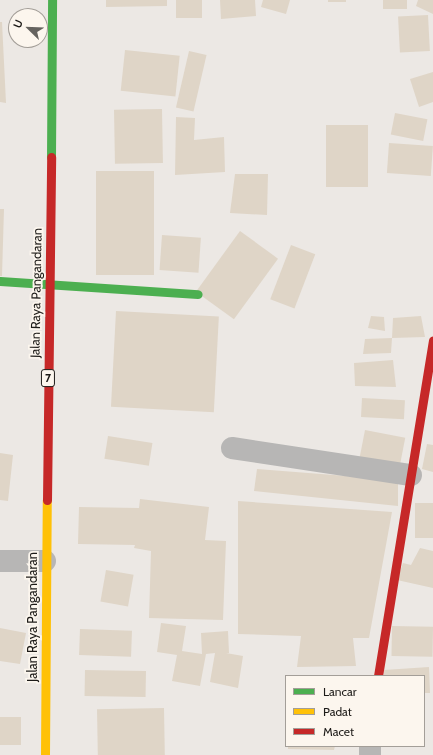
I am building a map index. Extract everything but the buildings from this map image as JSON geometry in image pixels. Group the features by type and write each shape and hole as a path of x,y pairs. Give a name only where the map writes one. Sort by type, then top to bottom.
{"main road":[{"name":"Jalan Raya Pangandaran","path":"45,755 45,561 50,286 52,0"},
{"path":"0,281 50,286 198,294"},
{"path":"378,675 433,340"}],"street":[{"path":"232,448 411,475"},
{"path":"0,561 45,561"}],"traffic: fast":[{"path":"51,157 52,0"},
{"path":"0,281 198,294"}],"traffic: slow":[{"path":"45,755 47,500"}],"traffic: jam":[{"path":"47,500 51,157"},
{"path":"378,675 433,340"}]}
